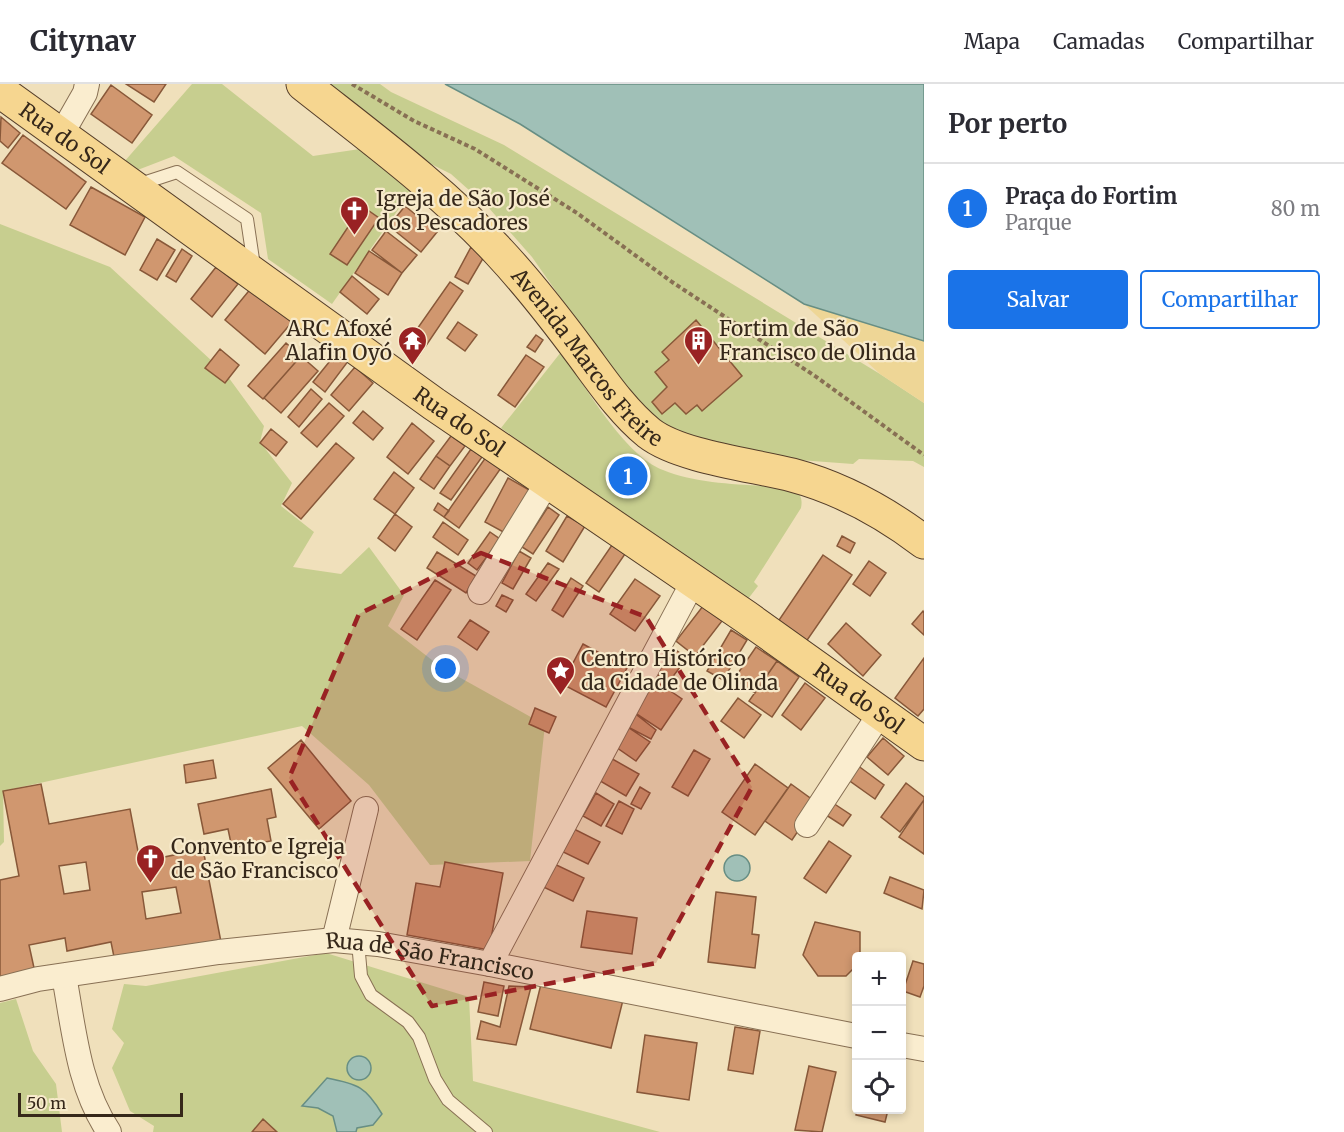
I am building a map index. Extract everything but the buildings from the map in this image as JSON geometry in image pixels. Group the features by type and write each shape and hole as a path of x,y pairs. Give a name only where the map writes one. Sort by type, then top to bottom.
{"main road":[{"name":"Avenida Marcos Freire","path":"303,84 463,215 544,303 605,385 632,417 651,434 683,449 830,487 881,512 924,542"},
{"name":"Rua do Sol","path":"0,91 547,483 693,582 750,610 881,712 922,737"}],"street":[{"path":"61,135 85,93 87,84"},
{"path":"480,592 547,483"},
{"path":"490,964 693,582"},
{"path":"807,825 881,712"},
{"path":"334,940 366,809"},
{"name":"Rua de São Francisco","path":"0,989 64,976 219,952 334,940 490,964 852,1035"},
{"path":"64,976 80,1062 94,1110 109,1132"},
{"path":"906,1046 924,1049"}],"lane":[{"path":"358,942 361,976 371,995 408,1022 419,1037 435,1079 448,1101 486,1132"}],"path":[{"path":"352,84 414,121 475,149 577,213 672,282 814,376 924,456"}],"highlighted area":[{"path":"481,553 646,617 752,787 656,963 432,1006 289,778 359,614"}],"green space":[{"path":"192,84 222,84 313,156 360,149 414,187 332,304 268,259 261,213 174,156 135,171 124,162"},
{"path":"323,84 380,84 391,92 504,145 880,374 924,403 924,467 913,461 859,459 853,464 746,456 665,429 630,397 532,257 488,207 451,174 421,159"},
{"path":"0,224 110,267 226,374 264,426 260,442 292,483 281,506 314,532 293,567 341,574 369,547 404,595 388,626 441,667 545,725 530,861 430,865 369,785 302,726 3,791 4,842 0,846"},
{"path":"561,352 620,435 648,462 663,470 694,479 727,484 792,488 799,494 802,501 801,508 754,582 758,586 748,599 738,598 501,428"},
{"path":"326,953 469,997 473,1081 660,1132 153,1132 154,1126 130,1111 112,1068 124,1043 112,1029 124,984 146,986"},
{"path":"16,999 33,1051 56,1084 62,1132 0,1132 0,1003"}],"sand":[{"path":"804,304 924,341 924,403 880,374"}],"water":[{"path":"445,84 924,84 924,341 804,304 520,124"},
{"path":"737,855 746,859 750,868 746,877 737,881 728,877 724,868 728,859"},
{"path":"359,1056 367,1060 371,1068 367,1076 359,1080 351,1076 347,1068 351,1060"},
{"path":"327,1078 346,1082 366,1092 382,1114 373,1125 357,1128 356,1132 337,1132 333,1116 318,1108 302,1106"}],"place":[{"name":"Igreja de São José dos Pescadores","path":"355,236"},
{"name":"ARC Afoxé Alafin Oyó","path":"413,366"},
{"name":"Fortim de São Francisco de Olinda","path":"698,366"},
{"name":"Praça do Fortim","path":"628,476"},
{"name":"Centro Histórico da Cidade de Olinda","path":"560,696"},
{"name":"Convento e Igreja de São Francisco","path":"150,884"}]}
